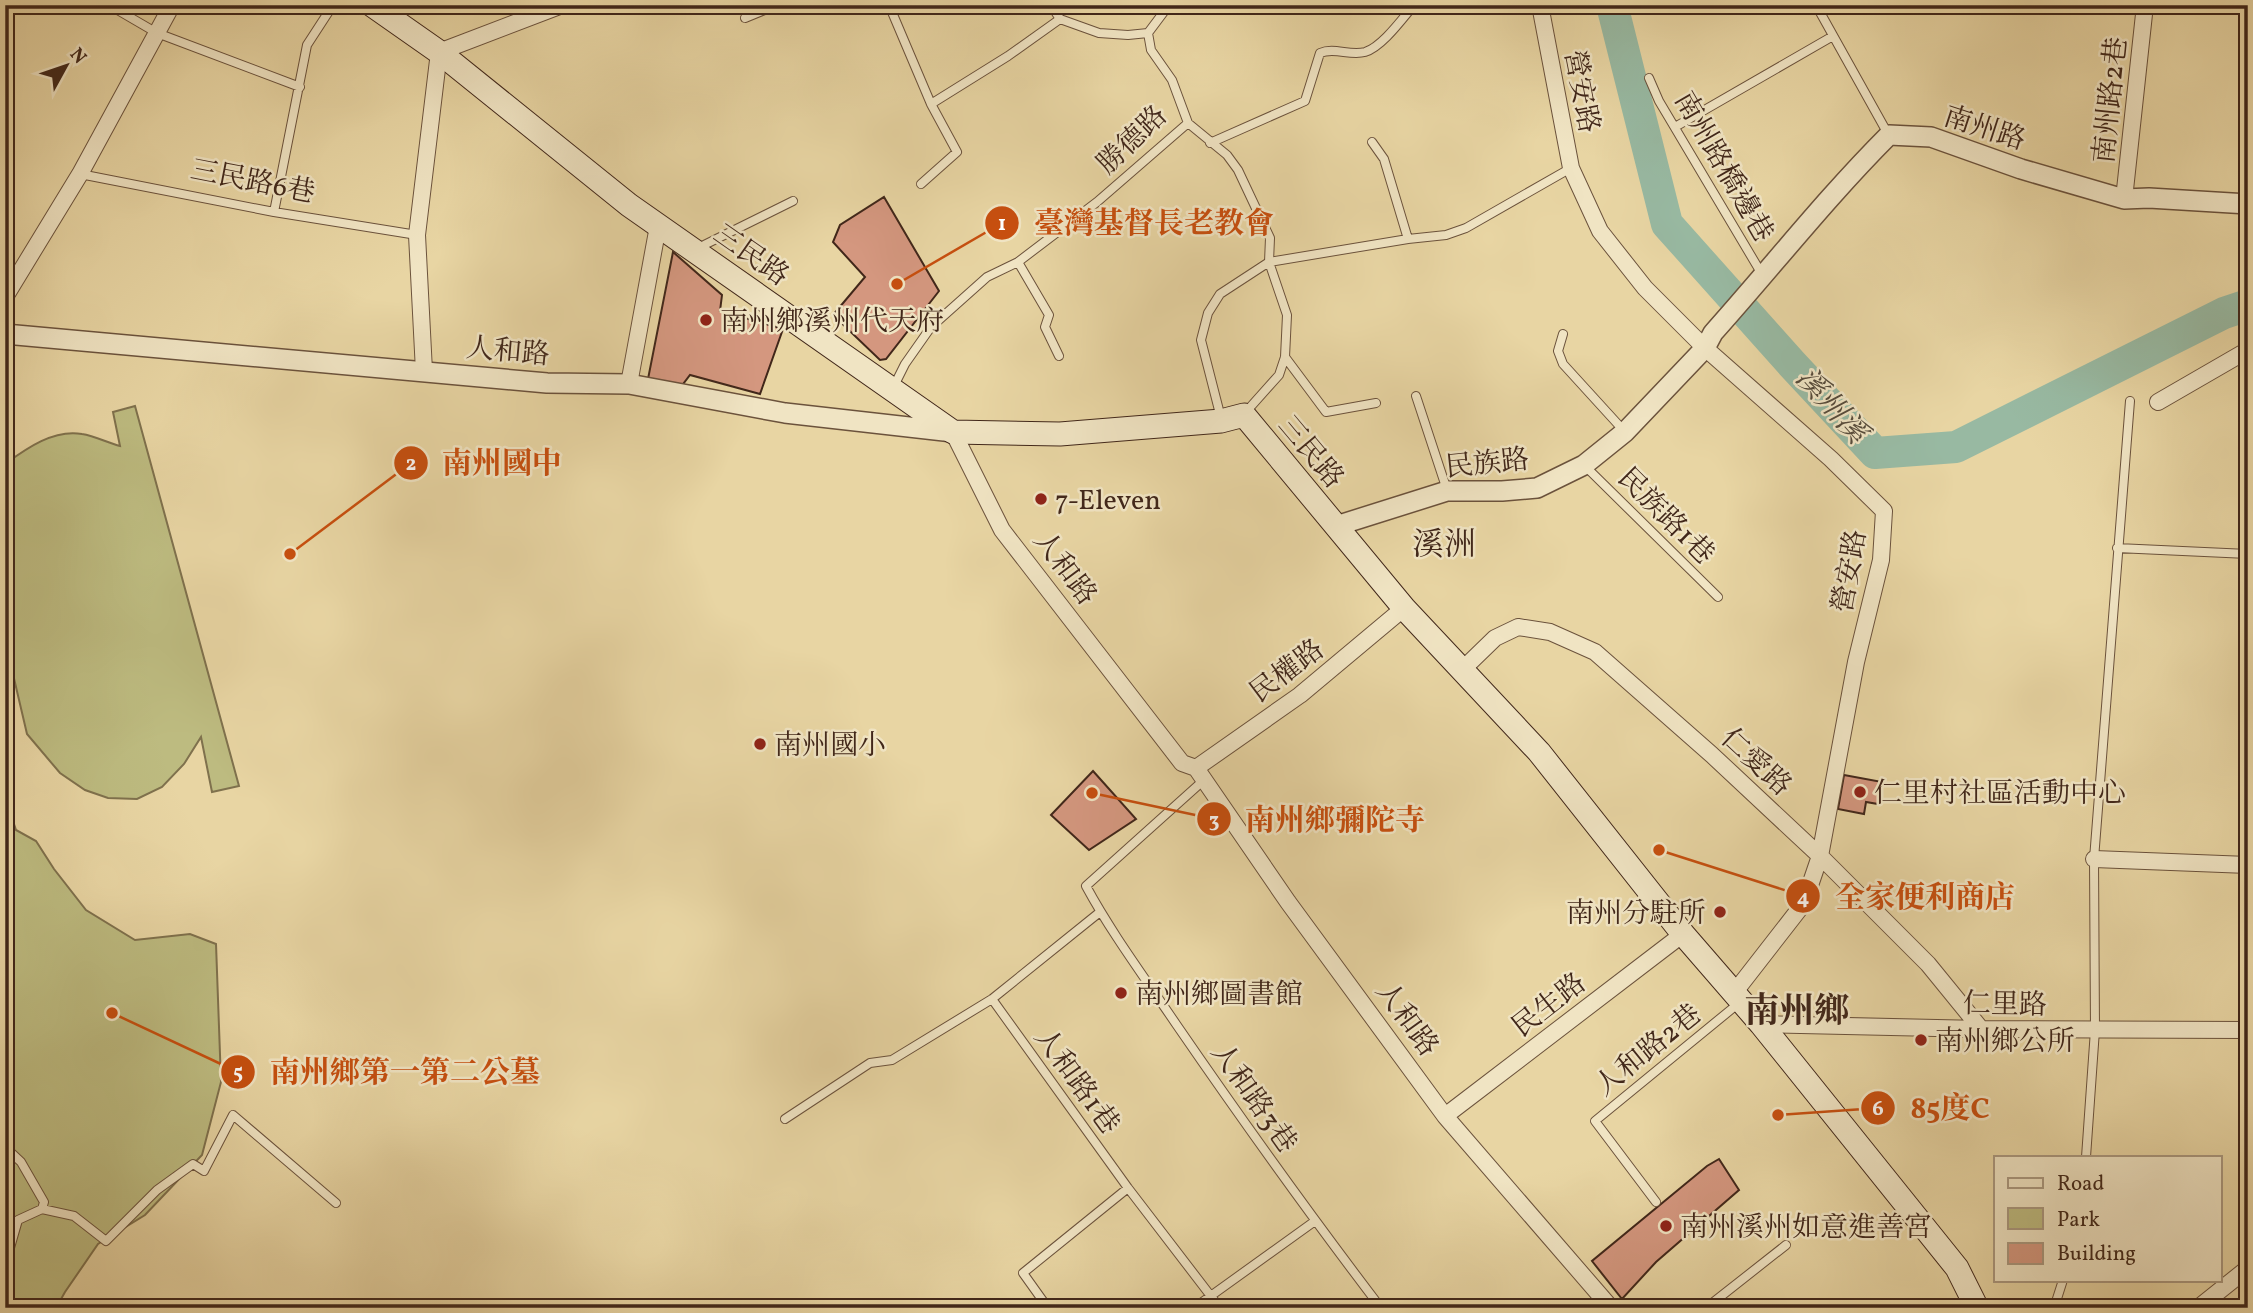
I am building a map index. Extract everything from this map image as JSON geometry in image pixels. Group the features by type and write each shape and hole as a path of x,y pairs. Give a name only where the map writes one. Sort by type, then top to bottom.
{"main road":[{"name":"三民路","path":"372,5 439,52 629,205 953,432"},
{"name":"三民路","path":"1232,418 1336,526 1404,608 1539,752 1683,934 1761,1024 1957,1268 1977,1308"},
{"path":"953,432 1059,434 1232,418"}],"street":[{"path":"5,297 80,174 172,5"},
{"path":"424,371 417,235 439,52 562,5"},
{"name":"營安路","path":"1540,5 1571,168 1600,231 1645,288 1709,340 1884,511 1881,560 1856,662 1821,856 1804,904 1737,997"},
{"name":"南州路2巷","path":"2124,199 2145,5"},
{"path":"1763,276 1844,180 1889,135"},
{"name":"南州路","path":"1889,135 1931,137 2021,169 2124,199 2248,204"},
{"path":"629,384 658,226"},
{"name":"民族路","path":"1336,526 1447,491 1537,488 1584,465 1625,432 1763,276"},
{"name":"人和路","path":"5,334 547,383 629,384 785,413 953,432 1002,530 1182,763 1200,774 1288,902 1445,1116 1611,1308"},
{"path":"2158,402 2248,350"},
{"name":"民權路","path":"1200,774 1404,608"},
{"name":"仁愛路","path":"1461,671 1494,638 1518,627 1550,632 1595,652 1821,856 1928,964 1981,1029"},
{"path":"2094,859 2248,865"},
{"name":"民生路","path":"1445,1116 1683,934"},
{"name":"仁里路","path":"1761,1024 1981,1029 2248,1030"},
{"path":"2198,1308 2248,1268"}],"lane":[{"path":"109,5 157,33 300,87"},
{"path":"274,212 307,45 333,5"},
{"path":"746,18 777,5"},
{"path":"889,5 931,104 957,152 921,184"},
{"path":"1051,5 1060,19 1099,33 1128,35 1148,33 1169,5"},
{"path":"1210,143 1305,101 1320,53 1328,50 1364,52 1387,36 1414,5"},
{"path":"1816,5 1889,135"},
{"path":"931,104 1008,56 1060,19"},
{"name":"勝德路","path":"893,389 930,327 988,277 1018,262 1097,202 1188,123 1172,80 1151,50 1148,33"},
{"path":"1675,127 1833,36"},
{"name":"南州路橋邊巷","path":"1649,78 1763,276"},
{"path":"1188,123 1227,155 1238,170 1269,237 1269,262 1287,315 1285,357 1279,375 1232,418 1200,340 1208,313 1220,294 1269,262 1446,235 1466,228 1571,168"},
{"path":"1372,142 1384,159 1408,239"},
{"name":"三民路6巷","path":"80,174 274,212 417,235"},
{"path":"693,250 793,201"},
{"path":"1018,262 1049,314 1045,327 1059,356"},
{"path":"1563,334 1558,351 1563,364 1625,432"},
{"path":"1285,357 1326,412 1376,403"},
{"path":"1416,396 1447,491"},
{"path":"2086,1156 2095,1030 2094,859 2130,401"},
{"name":"民族路1巷","path":"1584,465 1717,597"},
{"path":"2118,548 2248,554"},
{"name":"人和路3巷","path":"1200,774 1086,886 1100,912 1315,1220"},
{"path":"785,1119 870,1063 892,1060 992,999 1100,912"},
{"name":"人和路2巷","path":"1656,1202 1595,1121 1737,997"},
{"name":"人和路1巷","path":"992,999 1128,1188 1220,1308"},
{"path":"5,1265 19,1220 42,1209 74,1216 106,1241 158,1190 193,1164 204,1171 233,1115 336,1203"},
{"path":"5,1147 21,1162 44,1202 42,1209"},
{"path":"1048,1308 1023,1273 1128,1188"},
{"path":"1194,1308 1315,1220 1381,1308"},
{"path":"1706,1308 1786,1245"},
{"path":"2054,1308 2062,1282"}],"green space":[{"path":"135,406 239,786 212,792 201,737 184,764 162,787 137,799 108,798 85,790 60,773 27,734 5,640 5,464 32,446 61,434 87,435 120,446 113,412"},
{"path":"5,797 16,830 36,841 86,910 135,940 190,934 216,944 221,1082 202,1155 145,1215 98,1244 56,1308 5,1308"}],"building":[{"path":"884,197 939,291 886,359 880,360 833,315 865,277 833,242 840,225"},
{"name":"南州鄉溪州代天府","path":"673,252 722,295 720,311 783,329 760,394 690,375 680,388 648,379"},
{"path":"1093,771 1136,819 1089,850 1051,815"},
{"name":"仁里村社區活動中心","path":"1844,775 1882,782 1878,804 1866,802 1864,814 1838,809"},
{"name":"南州溪州如意進善宮","path":"1719,1159 1739,1190 1656,1262 1622,1299 1592,1261"}],"waterway":[{"name":"溪州溪","path":"1612,5 1667,224 1875,453 1956,447 2224,313 2248,305"}],"place":[{"name":"臺灣基督長老教會","path":"897,284"},
{"name":"南州鄉溪州代天府","path":"706,320"},
{"name":"7-Eleven","path":"1041,499"},
{"name":"南州國中","path":"290,554"},
{"name":"南州國小","path":"760,744"},
{"name":"仁里村社區活動中心","path":"1860,792"},
{"name":"南州鄉彌陀寺","path":"1092,793"},
{"name":"全家便利商店","path":"1659,850"},
{"name":"南州分駐所","path":"1720,912"},
{"name":"南州鄉圖書館","path":"1121,993"},
{"name":"南州鄉第一第二公墓","path":"112,1013"},
{"name":"南州鄉公所","path":"1921,1040"},
{"name":"85度C","path":"1778,1115"},
{"name":"南州溪州如意進善宮","path":"1666,1226"}],"district":[{"name":"溪洲","path":"1444,544"},
{"name":"南州鄉","path":"1797,1010"}]}
